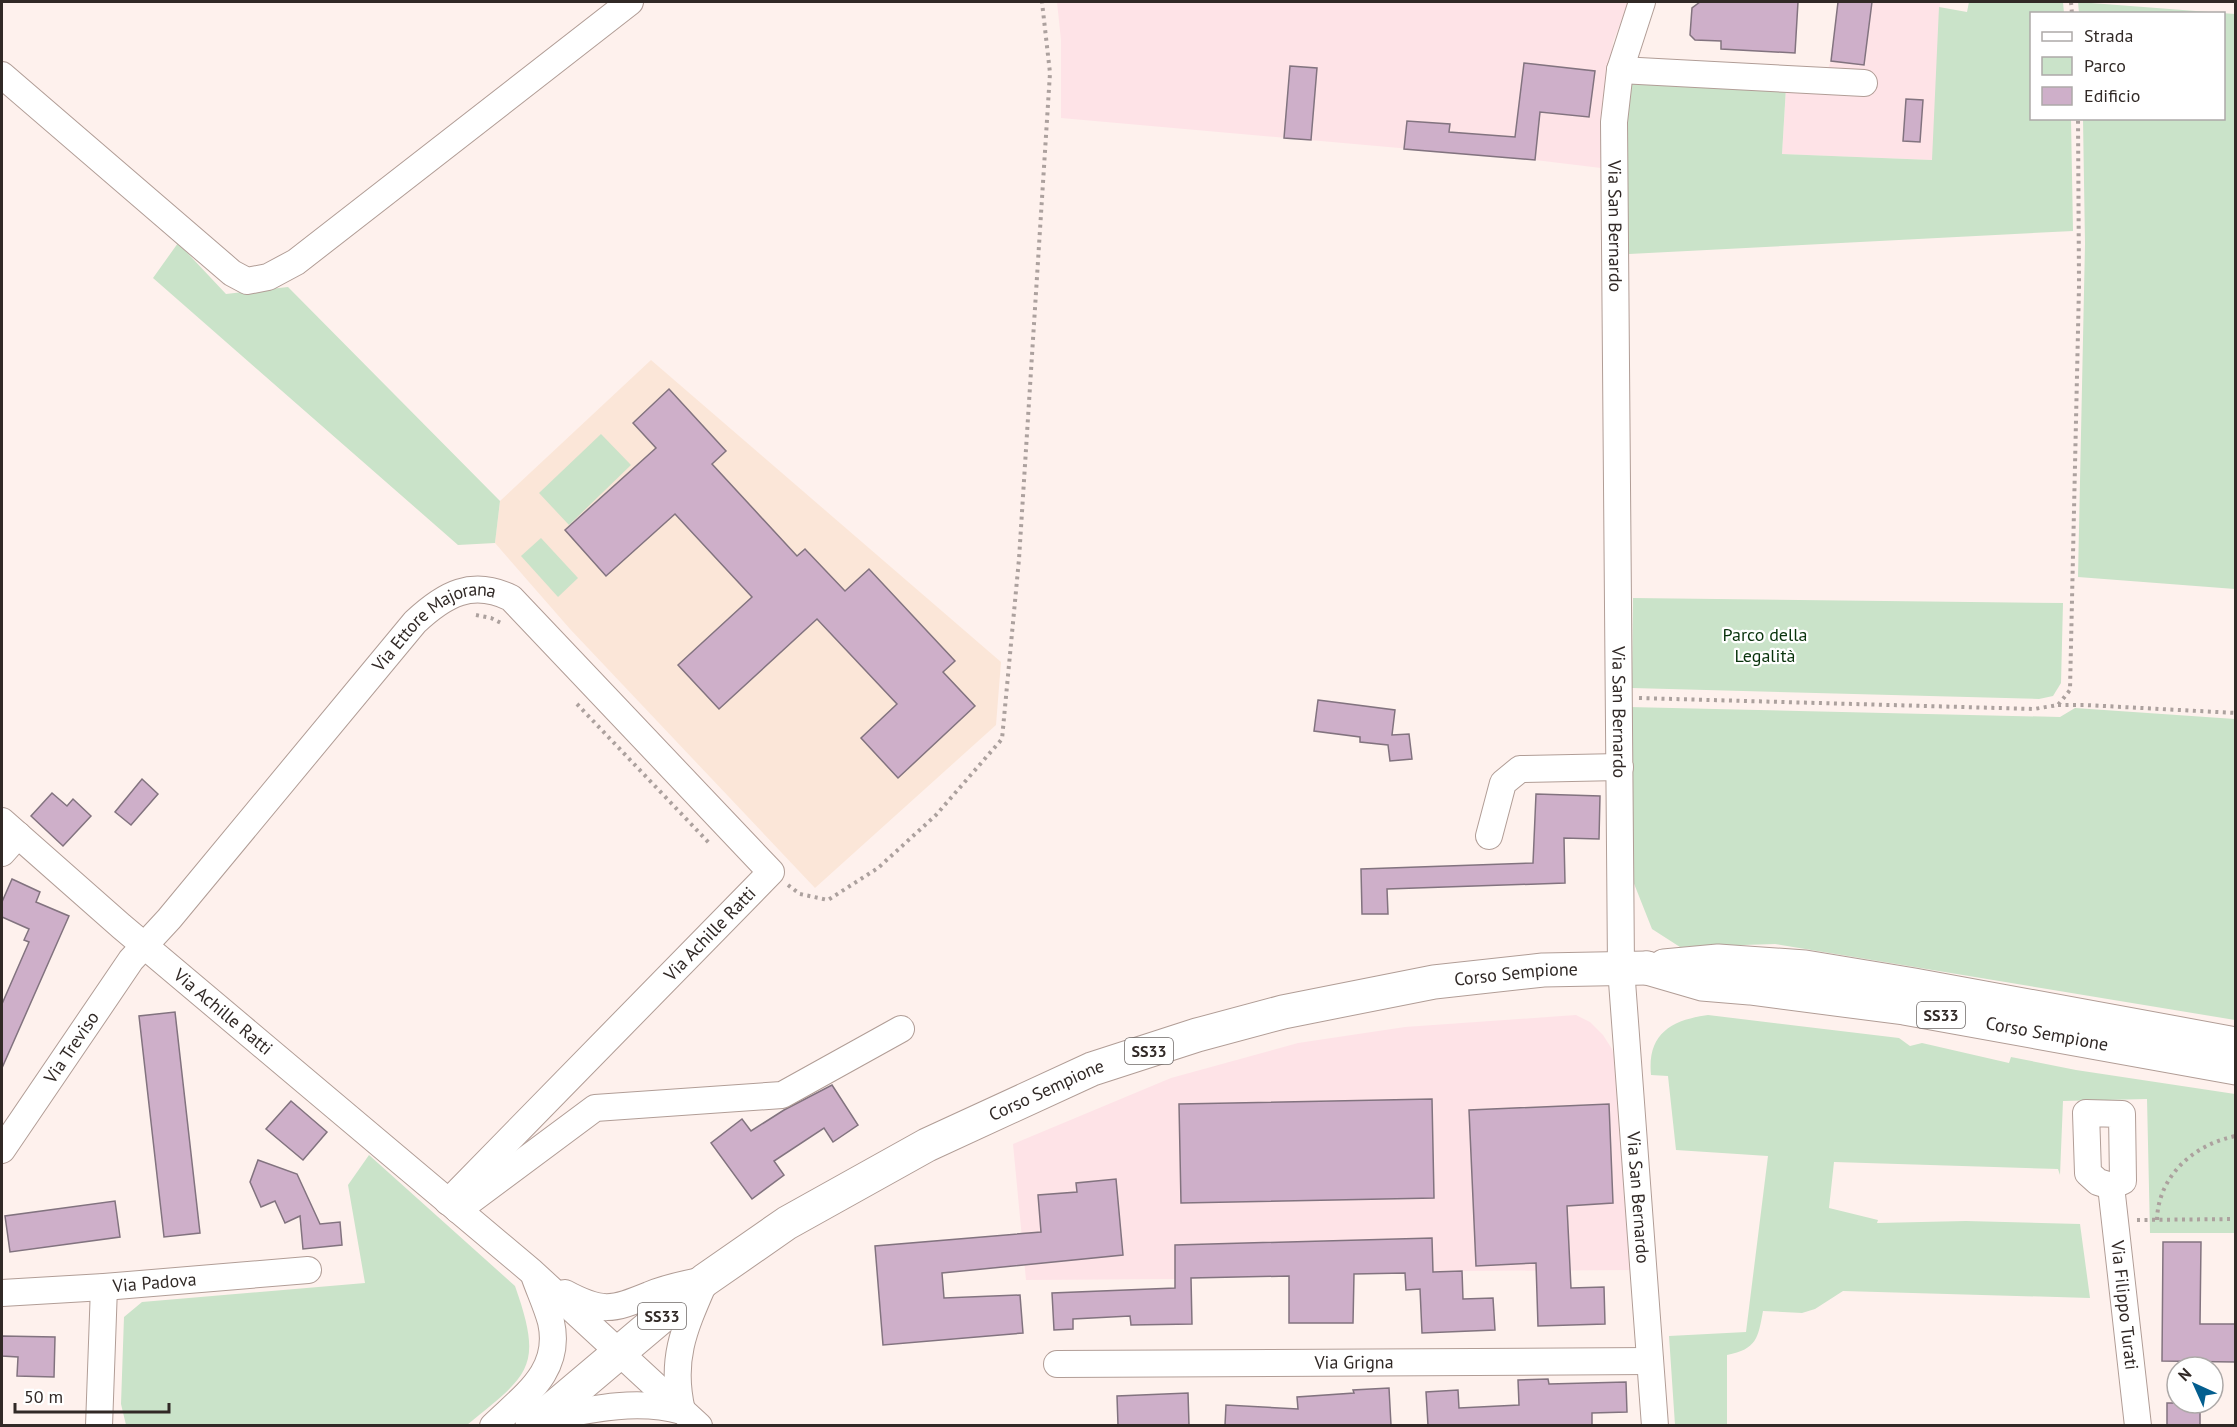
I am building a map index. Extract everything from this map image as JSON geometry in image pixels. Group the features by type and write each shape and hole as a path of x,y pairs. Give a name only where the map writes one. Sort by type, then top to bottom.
{"main road":[{"name":"Corso Sempione","path":"536,1422 705,1280 787,1223 870,1175 999,1111 1092,1069 1197,1035 1272,1015 1434,982 1543,970 1634,968 1718,961 1805,967 2235,1044"},
{"name":"Corso Sempione","path":"1634,968 1702,984 1904,1008 2235,1068"}],"street":[{"path":"2,75 232,273 247,281 267,277 296,262 630,2"},
{"name":"Via San Bernardo","path":"1642,2 1620,70 1614,122 1620,767 1634,968 1650,1361 1655,1425"},
{"path":"1620,70 1864,83"},
{"name":"Via Ettore Majorana","path":"145,945 170,919 415,622 450,595 468,590 496,591 511,598 771,872"},
{"path":"1489,836 1503,783 1520,769 1620,767"},
{"name":"Via Achille Ratti","path":"7,836 145,945 532,1272 691,1418"},
{"name":"Via Achille Ratti","path":"453,1206 771,872"},
{"name":"Via Treviso","path":"2,1150 117,980 145,945"},
{"path":"453,1206 595,1108 782,1095 901,1029"},
{"path":"2074,1188 2113,1201"},
{"name":"Via Filippo Turati","path":"2113,1201 2138,1425"},
{"name":"Via Padova","path":"2,1293 308,1270"},
{"path":"532,1272 586,1304 610,1308 634,1303 664,1290 705,1280"},
{"path":"493,1425 538,1381 547,1369 551,1358 554,1344 551,1324 532,1272"},
{"path":"691,1418 676,1378 679,1350 705,1280"},
{"path":"99,1425 104,1287"},
{"name":"Via Grigna","path":"1057,1364 1650,1361"},
{"path":"536,1422 615,1407 665,1406 691,1418"}],"path":[{"path":"771,872 800,894 828,900 878,868 936,815 1002,739 1019,559 1050,73 1042,2"},
{"path":"2058,705 2070,690 2079,286 2078,120"},
{"path":"469,615 491,618 510,630"},
{"path":"1620,698 2034,709 2058,705 2085,705 2235,714"},
{"path":"573,700 713,846"},
{"path":"2157,1220 2157,1208 2165,1186 2179,1166 2205,1146 2235,1136"},
{"path":"2113,1201 2157,1220 2235,1219"}],"shaded area":[{"path":"1057,2 1629,2 1613,42 1601,168 1535,160 1061,118 1061,40"},
{"path":"1838,2 1940,2 1933,160 1782,154 1787,74 1825,76 1831,61"},
{"path":"651,360 1001,662 996,725 815,888 570,629 495,543 500,501"},
{"path":"1576,1015 1590,1022 1603,1035 1612,1049 1617,1066 1632,1270 1462,1271 1175,1279 1026,1280 1013,1144 1171,1078 1298,1043 1405,1027"}],"green space":[{"path":"1969,2 2063,2 2064,12 2030,12 2030,120 2071,120 2073,231 1629,254 1625,149 1629,79 1786,87 1782,154 1932,160 1939,7 1967,12"},
{"path":"2078,2 2209,12 2079,12"},
{"path":"2225,13 2235,14 2235,589 2078,577 2085,244 2083,120 2225,120"},
{"path":"178,243 226,294 288,287 500,501 495,543 458,545 153,278"},
{"path":"601,434 631,465 569,525 539,493"},
{"path":"541,538 578,578 558,597 521,556"},
{"name":"Parco della Legalità","path":"1633,598 2063,603 2061,683 2053,696 2039,699 1632,688"},
{"path":"1629,707 2060,717 2075,708 2235,719 2235,1020 1775,944 1680,947 1652,929 1631,876"},
{"path":"1708,1015 1899,1038 1910,1046 1922,1043 2009,1063 2011,1057 2076,1070 2235,1094 2235,1233 2150,1233 2147,1099 2063,1101 2060,1175 2058,1169 1834,1162 1829,1208 1878,1220 1877,1223 1966,1221 2080,1224 2090,1298 1843,1291 1815,1309 1802,1313 1763,1311 1757,1335 1750,1346 1727,1355 1727,1425 1675,1425 1669,1336 1746,1332 1768,1156 1676,1150 1668,1076 1651,1075 1653,1049 1658,1039 1673,1025"},
{"path":"369,1155 515,1286 524,1313 529,1353 525,1367 517,1380 467,1425 126,1425 121,1404 124,1317 142,1302 365,1283 348,1185"}],"building":[{"path":"1700,2 1798,2 1795,53 1721,49 1721,41 1695,40 1690,35 1692,8"},
{"path":"1838,2 1872,2 1864,65 1831,61"},
{"path":"1524,63 1595,71 1589,117 1540,112 1535,160 1404,149 1407,121 1450,124 1449,132 1515,137"},
{"path":"1290,66 1317,68 1311,140 1284,138"},
{"path":"1906,99 1923,100 1920,142 1903,141"},
{"path":"669,389 726,451 712,464 797,556 805,549 845,591 869,569 955,661 943,672 975,706 898,778 861,738 897,704 817,619 719,709 678,665 752,597 675,514 606,576 565,530 656,448 633,423"},
{"path":"1318,700 1395,710 1392,735 1409,734 1412,759 1390,761 1388,745 1360,742 1360,737 1314,731"},
{"path":"142,779 158,794 131,825 115,812"},
{"path":"52,793 67,806 73,799 91,816 63,846 31,816"},
{"path":"1536,794 1600,796 1599,839 1564,838 1565,883 1387,889 1388,914 1362,914 1361,869 1533,863"},
{"path":"12,879 40,892 36,902 69,916 2,1068 2,1004 29,942 24,940 29,929 2,917 2,902"},
{"path":"175,1012 200,1233 164,1237 139,1016"},
{"path":"832,1085 858,1125 833,1142 824,1128 774,1161 784,1175 752,1199 711,1143 742,1119 751,1131 784,1110"},
{"path":"1432,1099 1434,1198 1181,1203 1179,1104"},
{"path":"291,1101 327,1132 303,1160 266,1129"},
{"path":"1609,1104 1613,1203 1567,1206 1571,1288 1604,1287 1605,1324 1538,1326 1536,1263 1476,1266 1469,1110"},
{"path":"258,1160 297,1174 320,1224 340,1222 342,1245 303,1249 300,1216 285,1223 275,1201 261,1207 250,1182"},
{"path":"1116,1179 1123,1255 942,1273 944,1298 1020,1295 1023,1333 883,1345 875,1246 1041,1232 1038,1195 1077,1192 1076,1183"},
{"path":"115,1201 120,1237 10,1252 5,1216"},
{"path":"1432,1238 1433,1272 1462,1271 1463,1299 1493,1298 1495,1330 1422,1333 1420,1289 1406,1290 1405,1273 1354,1274 1353,1323 1289,1323 1289,1276 1191,1278 1192,1324 1131,1325 1130,1316 1073,1319 1073,1329 1054,1330 1052,1293 1175,1288 1175,1245"},
{"path":"2163,1242 2201,1242 2200,1324 2235,1324 2235,1362 2225,1362 2225,1355 2165,1355 2165,1361 2162,1361"},
{"path":"2,1336 55,1337 54,1377 17,1376 18,1357 2,1356"},
{"path":"1548,1379 1549,1384 1626,1382 1627,1412 1592,1413 1592,1425 1428,1425 1426,1392 1458,1390 1459,1408 1519,1405 1518,1380"},
{"path":"1389,1388 1391,1425 1225,1425 1226,1405 1298,1409 1297,1397"},
{"path":"1188,1393 1189,1425 1118,1425 1117,1396"},
{"path":"2167,1415 2200,1415 2200,1425 2167,1425"}]}
